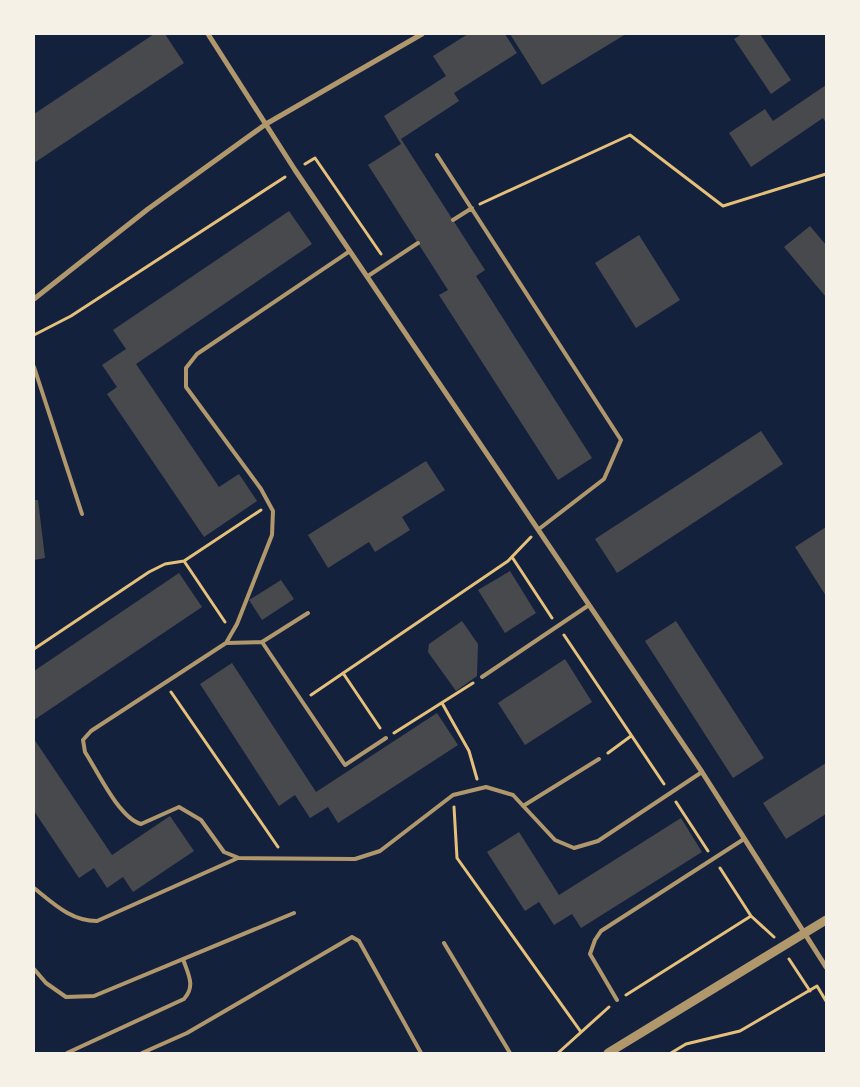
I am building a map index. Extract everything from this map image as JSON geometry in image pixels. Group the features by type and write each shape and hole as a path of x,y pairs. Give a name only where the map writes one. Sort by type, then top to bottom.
{"street":[{"path":"208,34 295,170 351,250 702,772 826,967"},
{"path":"34,299 148,209 266,124 422,34"},
{"path":"608,1053 826,920"}],"lane":[{"path":"437,155 620,440 604,479 539,530"},
{"path":"452,220 472,208"},
{"path":"368,276 418,243"},
{"path":"351,250 197,354 186,368 186,387 261,489 270,505 273,511 272,535 238,624 226,643 91,731 83,740 85,752 124,813 133,822 142,824 179,807 201,820 224,852 239,858 355,859 380,851 453,795 486,787 513,795 555,840 574,848 598,841 702,772"},
{"path":"34,367 82,514"},
{"path":"482,677 589,605"},
{"path":"226,643 262,642 308,612"},
{"path":"262,642 345,765 386,738"},
{"path":"523,806 599,759"},
{"path":"617,1000 590,954 595,940 601,931 744,839"},
{"path":"34,888 72,917 85,921 97,921 239,858"},
{"path":"34,969 46,983 66,997 94,996 294,913"},
{"path":"142,1053 187,1033 352,937 359,940 421,1053"},
{"path":"444,943 510,1053"},
{"path":"67,1053 184,1000 190,992 192,984 183,959"}],"path":[{"path":"472,208 630,135 723,206 826,174"},
{"path":"34,335 70,316 315,158 387,263"},
{"path":"34,649 149,572 165,564 184,561 270,505"},
{"path":"302,701 508,561 539,530"},
{"path":"184,561 232,632"},
{"path":"343,673 386,738 482,677"},
{"path":"165,683 285,858"},
{"path":"442,703 469,751 479,789"},
{"path":"599,759 632,736"},
{"path":"453,795 457,858 581,1032"},
{"path":"671,1053 686,1044 740,1031 817,986 826,1001"}],"building":[{"path":"154,34 165,34 184,63 34,163 34,114"},
{"path":"468,34 505,34 517,53 454,93 459,101 401,139 485,270 476,276 592,458 558,480 439,295 448,290 368,165 401,144 384,116 446,76 433,56"},
{"path":"510,34 626,34 542,85"},
{"path":"742,34 760,34 791,80 771,94 734,39"},
{"path":"826,85 826,123 823,118 751,167 729,133 765,109 773,121"},
{"path":"289,211 312,244 136,364 219,487 239,474 257,501 204,537 107,394 117,387 102,365 126,349 113,330"},
{"path":"810,226 826,245 826,297 784,247"},
{"path":"639,235 680,300 636,328 595,263"},
{"path":"761,431 783,464 617,573 595,539"},
{"path":"426,461 445,490 402,517 410,530 375,552 369,542 328,568 308,535"},
{"path":"34,500 38,500 45,558 34,560"},
{"path":"826,527 826,596 795,547"},
{"path":"510,571 536,613 505,633 478,590"},
{"path":"179,573 202,607 34,720 34,671"},
{"path":"281,580 294,599 262,620 249,600"},
{"path":"462,621 478,644 477,676 456,691 428,652 429,644"},
{"path":"676,621 764,758 733,778 645,641"},
{"path":"565,659 592,702 525,745 498,703"},
{"path":"232,663 316,792 437,713 458,745 338,823 328,807 310,818 295,795 279,806 200,684"},
{"path":"34,739 112,855 170,816 194,851 133,892 123,877 107,888 94,868 79,878 34,811"},
{"path":"826,763 826,814 786,839 763,803"},
{"path":"681,818 702,852 581,928 572,914 554,925 539,902 525,911 487,852 519,832 559,895"}]}
